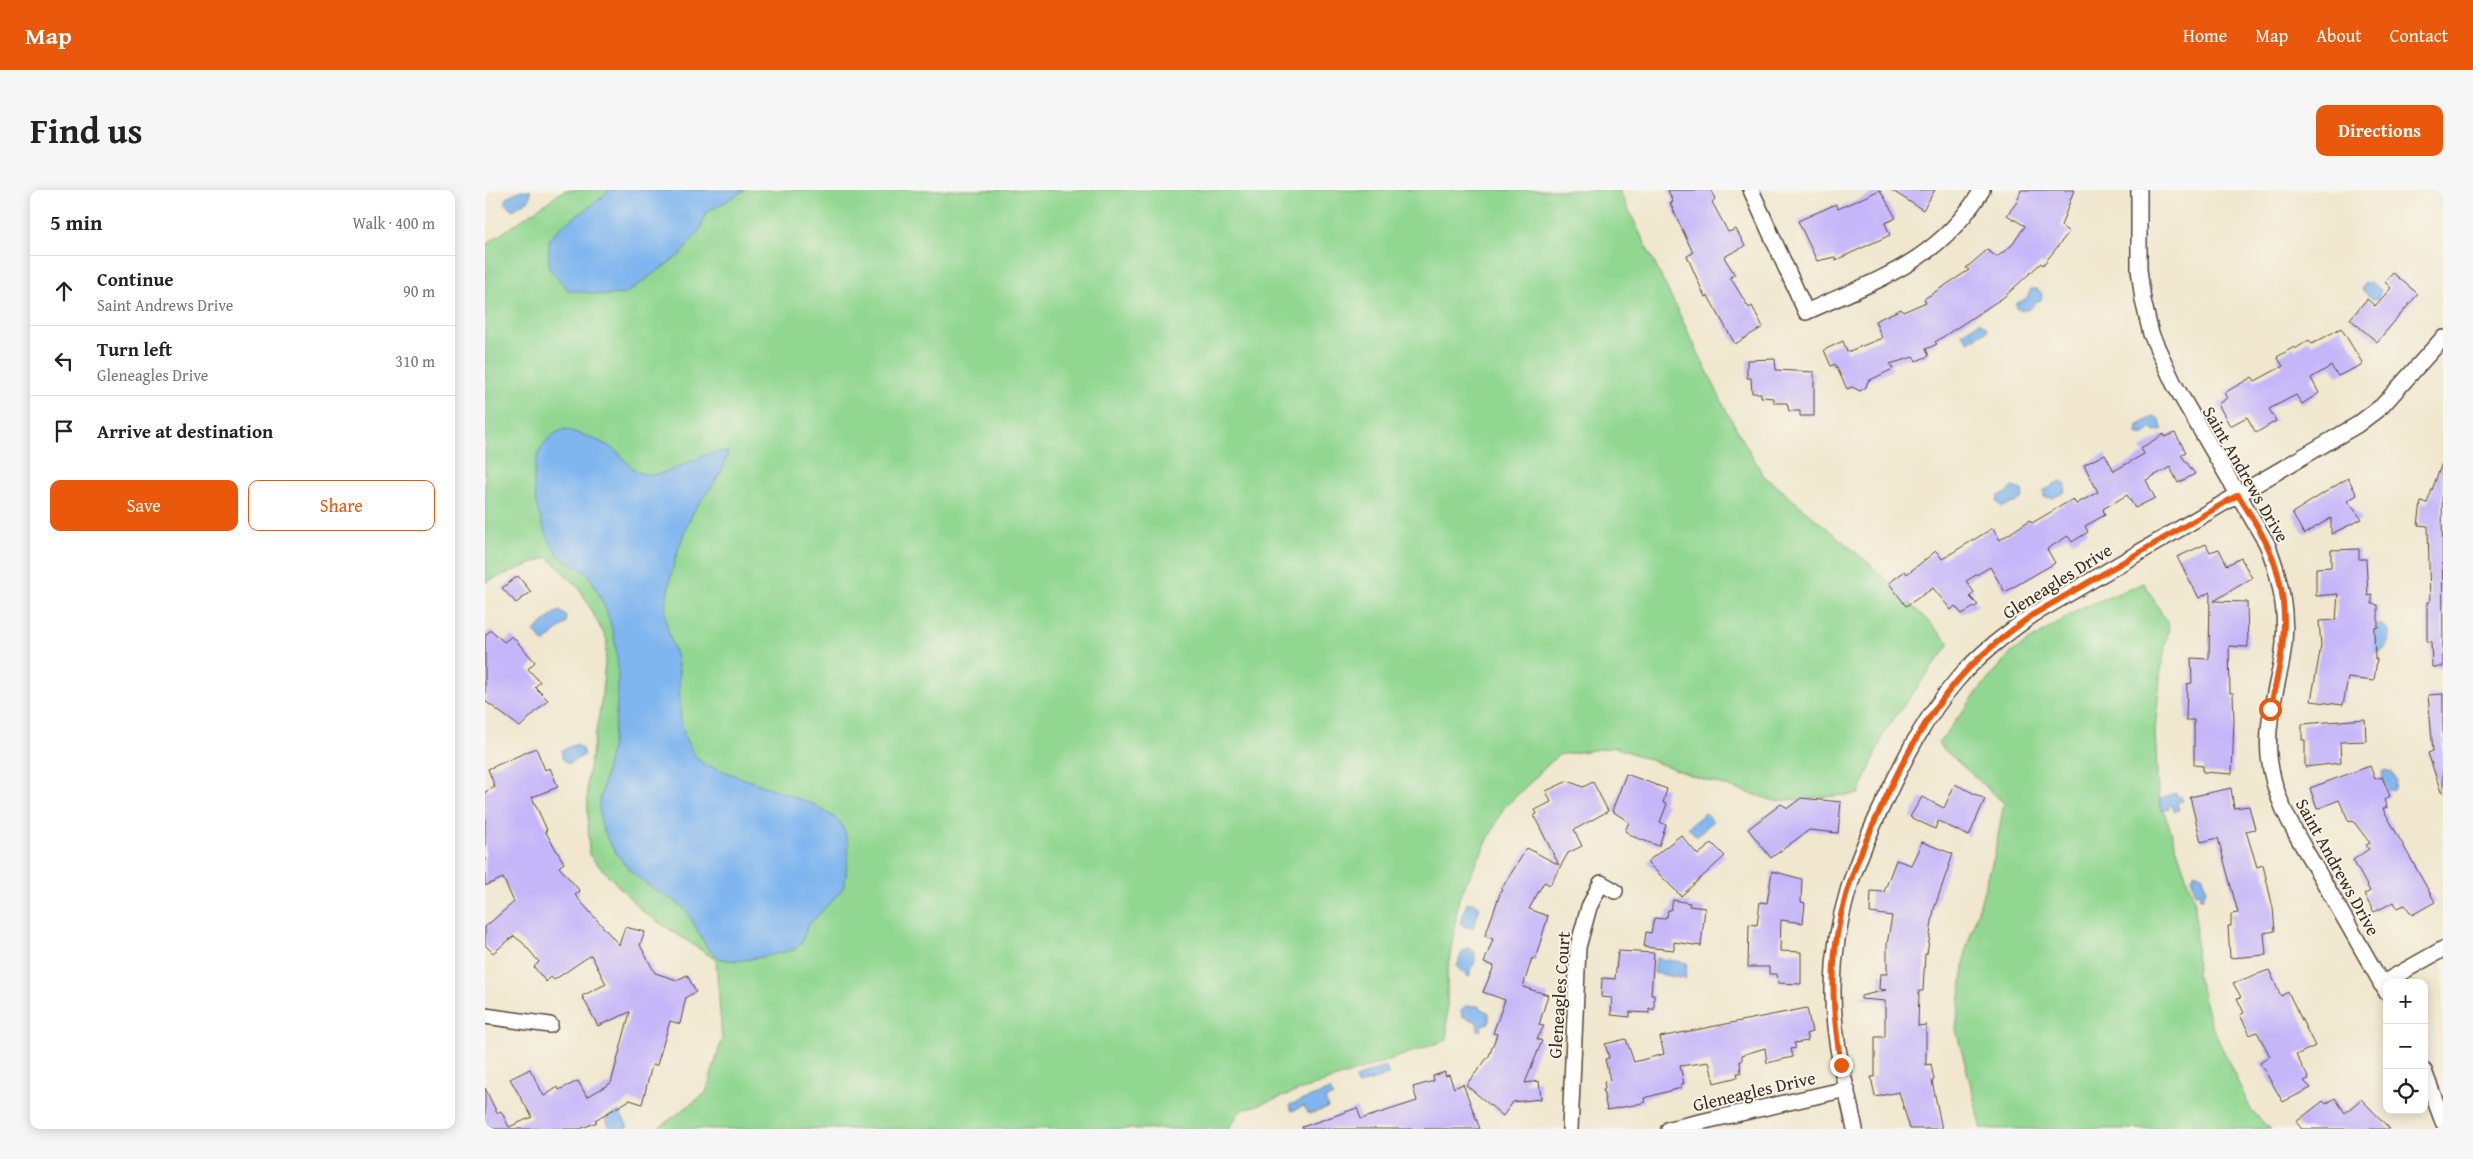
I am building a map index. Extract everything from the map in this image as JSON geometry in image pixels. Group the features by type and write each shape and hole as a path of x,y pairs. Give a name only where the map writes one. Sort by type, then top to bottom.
{"street":[{"path":"1751,190 1806,312 1897,272 1921,257 1956,227 1982,190"},
{"name":"Saint Andrews Drive","path":"2139,190 2139,269 2143,300 2151,334 2173,384 2267,544 2276,568 2283,596 2285,637 2270,709 2268,735 2273,779 2290,822 2383,986"},
{"name":"Gleneagles Drive","path":"1855,1129 1841,1065 1834,1014 1835,951 1840,920 1860,851 1901,765 1932,712 1979,657 2028,618 2339,436 2382,406 2443,338"},
{"name":"Gleneagles Court","path":"1570,1129 1578,947 1589,907 1601,883 1615,891"},
{"path":"2398,979 2443,949"},
{"path":"485,1016 550,1026"},
{"path":"2428,1082 2443,1122"},
{"name":"Gleneagles Drive","path":"1669,1129 1847,1090"}],"green space":[{"path":"565,190 1619,190 1727,412 1763,475 1871,565 1950,643 1885,731 1859,794 1775,801 1693,776 1615,747 1558,755 1503,809 1459,898 1447,976 1447,1040 1240,1111 1229,1129 657,1129 706,1093 722,1039 716,960 642,911 589,855 587,780 601,704 607,640 581,591 548,557 485,582 485,245"},
{"path":"2144,583 2169,626 2161,669 2155,730 2158,793 2195,903 2197,975 2211,1024 2251,1110 2270,1129 1982,1129 1956,1029 1966,950 1994,857 2004,803 1938,744 1979,690 2012,652 2079,609"}],"water":[{"path":"521,190 531,191 529,200 513,210 505,204 506,198"},
{"path":"609,190 745,190 706,213 700,230 680,255 625,294 606,295 568,290 549,268 549,240 555,232 595,203"},
{"path":"2370,282 2381,290 2378,298 2373,299 2362,290 2364,284"},
{"path":"2031,289 2038,289 2042,294 2041,300 2035,302 2028,310 2017,309 2016,304 2027,298"},
{"path":"1979,322 1986,327 1987,331 1968,342 1962,333"},
{"path":"2154,416 2159,419 2163,430 2156,432 2151,429 2142,435 2136,433 2137,426"},
{"path":"565,429 605,444 617,452 636,471 644,474 665,473 707,455 717,452 728,452 719,475 696,508 681,541 668,592 665,614 666,623 678,666 680,713 684,735 695,755 704,764 813,804 838,820 843,827 849,845 845,883 841,891 807,927 801,944 794,950 737,961 722,959 716,956 710,951 683,908 634,874 609,842 600,817 599,804 612,744 617,704 618,683 614,635 606,610 591,579 584,571 561,558 549,540 542,524 534,486 535,467 540,451 550,438"},
{"path":"2061,481 2066,485 2065,492 2053,498 2044,497 2044,490"},
{"path":"2012,487 2022,490 2023,497 2017,502 2001,507 1997,502 1998,496 2007,493"},
{"path":"560,611 567,617 566,623 544,643 534,631"},
{"path":"2374,624 2385,627 2390,635 2388,644 2380,652 2374,652 2370,641"},
{"path":"577,744 582,749 584,755 568,764 562,758 562,750"},
{"path":"2385,770 2392,772 2396,780 2393,791 2385,789 2382,772"},
{"path":"2176,793 2177,797 2181,796 2183,801 2177,802 2179,810 2174,811 2172,805 2168,806 2169,809 2162,811 2159,799"},
{"path":"1705,813 1713,821 1697,837 1688,827"},
{"path":"2195,872 2203,876 2206,889 2203,898 2200,898 2199,893 2195,894 2192,879"},
{"path":"1467,903 1476,903 1480,907 1473,928 1465,927 1460,923"},
{"path":"1467,948 1475,952 1475,962 1468,977 1457,967 1462,954"},
{"path":"1656,958 1687,963 1685,979 1654,973"},
{"path":"1465,1006 1478,1006 1489,1013 1489,1023 1482,1025 1481,1031 1478,1030 1477,1022 1462,1016 1461,1010"},
{"path":"1385,1066 1389,1075 1357,1085 1355,1078"},
{"path":"1330,1090 1333,1096 1325,1099 1328,1108 1309,1114 1304,1106 1292,1111 1289,1105"},
{"path":"619,1111 628,1127 611,1129 605,1119"}],"building":[{"path":"1668,190 1711,190 1715,199 1712,202 1728,232 1736,229 1745,246 1724,257 1735,275 1730,277 1749,308 1752,306 1763,327 1735,344 1708,296 1705,297 1687,256 1693,253 1670,203 1673,202"},
{"path":"1880,190 1896,218 1885,223 1890,235 1836,260 1835,257 1817,261 1798,221 1836,204 1838,209"},
{"path":"1891,190 1935,190 1923,210"},
{"path":"2021,190 2074,190 2061,226 2069,232 2043,265 2041,263 2004,297 1935,342 1937,344 1926,349 1929,356 1916,361 1913,357 1890,364 1893,369 1868,381 1866,387 1860,391 1852,387 1847,389 1835,364 1831,366 1824,350 1843,341 1847,352 1882,338 1875,321 1901,309 1903,312 1926,302 1924,299 1969,270 1966,268 1987,250 1997,257 2012,245 2025,226 2007,215 2017,202"},
{"path":"2393,273 2418,294 2377,342 2350,319 2367,299 2375,306 2391,288 2385,282"},
{"path":"2341,328 2363,364 2338,376 2331,366 2311,378 2319,393 2302,404 2296,395 2269,409 2276,421 2256,433 2247,417 2230,426 2218,404 2227,398 2224,393 2252,377 2255,381 2283,366 2277,357 2294,347 2295,349 2309,340 2312,344"},
{"path":"1775,359 1776,370 1814,372 1814,416 1800,416 1800,411 1789,411 1787,403 1774,403 1774,398 1761,397 1761,393 1752,393 1751,378 1747,378 1747,360"},
{"path":"2175,433 2186,452 2181,455 2195,474 2178,483 2170,467 2146,480 2155,498 2135,508 2127,495 2103,509 2105,515 2085,526 2088,532 2072,542 2068,536 2047,549 2055,563 2005,592 1990,567 1966,581 1974,592 1970,597 1978,605 1962,614 1955,606 1951,610 1933,588 1906,606 1889,583 1905,571 1907,574 1936,551 1942,559 1993,528 2000,540 2030,520 2032,523 2073,499 2076,504 2098,492 2084,465 2105,454 2114,471 2144,454 2141,448 2164,434 2164,437"},
{"path":"2442,463 2443,667 2432,667 2431,641 2427,642 2427,602 2430,602 2428,526 2418,525 2421,502 2427,503"},
{"path":"2348,478 2357,495 2347,501 2362,519 2331,534 2331,518 2304,534 2292,513"},
{"path":"2206,544 2210,552 2219,549 2227,565 2241,558 2252,578 2214,601 2247,602 2248,647 2229,646 2230,693 2233,693 2234,721 2232,774 2203,772 2203,766 2194,765 2194,720 2186,720 2187,684 2192,683 2191,658 2209,659 2210,592 2199,598 2177,557"},
{"path":"2359,549 2359,559 2366,559 2368,596 2372,595 2372,604 2378,605 2378,627 2374,628 2375,659 2377,659 2374,681 2348,678 2343,705 2311,701 2321,646 2319,621 2336,620 2338,594 2316,596 2316,568 2331,567 2331,550"},
{"path":"518,576 531,592 516,603 502,588"},
{"path":"491,630 504,642 512,636 535,662 528,669 540,682 535,687 548,700 520,727 485,701 485,635"},
{"path":"2443,694 2443,792 2441,792 2428,753 2433,751 2428,695"},
{"path":"2365,719 2366,741 2340,742 2341,763 2305,767 2305,740 2302,740 2302,724"},
{"path":"536,748 545,770 550,768 558,787 532,797 547,830 545,831 564,863 559,867 580,891 575,895 619,945 625,927 645,932 640,945 655,973 677,980 687,975 696,992 686,997 680,1024 670,1021 657,1065 652,1065 642,1104 630,1100 595,1120 597,1122 580,1129 485,1129 485,1088 497,1113 501,1111 509,1127 532,1117 510,1079 530,1069 544,1096 558,1087 559,1090 578,1081 587,1097 611,1083 630,1012 598,1026 582,996 606,984 591,955 554,980 551,977 546,982 534,967 539,962 523,943 514,936 493,953 485,945 485,927 514,902 503,878 485,886 485,792 495,787 488,769"},
{"path":"2370,766 2375,779 2382,777 2390,796 2384,800 2387,807 2383,809 2435,902 2412,915 2405,905 2397,908 2394,902 2374,912 2364,895 2370,891 2353,860 2369,849 2366,845 2370,843 2353,821 2349,822 2339,800 2317,809 2310,788"},
{"path":"1626,774 1667,789 1663,803 1667,804 1660,822 1666,825 1659,846 1634,837 1625,831 1629,822 1612,811"},
{"path":"1568,781 1583,787 1593,782 1608,811 1574,830 1582,846 1568,853 1550,885 1544,882 1529,909 1548,916 1535,960 1532,958 1523,987 1548,995 1539,1025 1544,1026 1537,1039 1542,1041 1525,1083 1539,1081 1541,1099 1513,1102 1503,1116 1466,1085 1489,1056 1497,1034 1493,1033 1505,1000 1483,992 1494,966 1484,963 1493,939 1485,936 1502,888 1527,848 1559,865 1534,816 1537,814 1535,810 1551,802 1546,791"},
{"path":"1955,784 1985,799 1969,836 1938,821 1935,829 1910,817 1922,797 1944,808"},
{"path":"2231,788 2234,808 2249,806 2255,829 2246,831 2257,867 2263,865 2273,908 2275,931 2264,933 2266,955 2230,958 2228,926 2231,926 2231,914 2238,913 2218,838 2201,842 2190,797"},
{"path":"1801,798 1841,802 1838,833 1809,830 1771,858 1748,829 1781,804 1788,808"},
{"path":"1681,835 1698,855 1712,843 1725,856 1681,896 1647,862"},
{"path":"1922,842 1953,854 1934,909 1927,954 1925,954 1923,991 1919,991 1918,1026 1926,1025 1926,1065 1931,1064 1934,1080 1932,1081 1942,1129 1910,1129 1899,1092 1875,1097 1871,1077 1875,1077 1875,1037 1885,1037 1885,1001 1861,999 1861,996 1886,990 1879,989 1880,974 1887,974 1887,944 1892,916 1870,913 1871,891 1884,892 1896,860 1911,865"},
{"path":"1772,871 1802,879 1801,902 1805,903 1803,923 1781,920 1780,951 1801,952 1801,984 1778,983 1777,974 1769,974 1769,967 1748,967 1749,924 1757,925 1760,902 1767,903"},
{"path":"1673,900 1690,903 1689,906 1705,908 1701,946 1674,942 1674,950 1644,947 1646,932 1651,933 1654,918 1664,919 1667,917"},
{"path":"1618,951 1654,953 1651,995 1654,995 1654,1010 1649,1008 1649,1013 1630,1012 1630,1017 1611,1015 1612,998 1601,997 1602,978 1615,979"},
{"path":"2269,970 2281,996 2288,992 2315,1046 2296,1055 2309,1079 2304,1081 2311,1088 2283,1102 2260,1063 2270,1056 2257,1032 2250,1035 2240,1015 2244,1013 2237,998 2241,997 2233,983"},
{"path":"1807,1008 1812,1032 1806,1034 1808,1041 1794,1043 1796,1048 1791,1049 1793,1057 1767,1063 1765,1048 1742,1055 1742,1061 1740,1061 1741,1073 1737,1073 1738,1077 1714,1083 1709,1062 1680,1066 1684,1084 1680,1084 1681,1088 1644,1098 1645,1102 1607,1110 1603,1090 1605,1089 1604,1081 1610,1080 1605,1059 1609,1058 1605,1044 1626,1039 1634,1062 1664,1054 1660,1037"},
{"path":"1445,1072 1445,1076 1449,1075 1454,1088 1463,1084 1480,1129 1303,1129 1302,1127 1357,1108 1361,1119 1417,1101 1413,1087 1434,1081 1433,1076"},
{"path":"2335,1098 2345,1113 2361,1099 2390,1129 2302,1129 2296,1122 2323,1101 2326,1104"}],"route":[{"path":"1841,1065 1834,1023 1835,951 1847,891 1860,851 1901,765 1932,712 1957,680 1979,657 2009,632 2034,614 2238,495 2267,544 2276,568 2283,596 2285,637 2282,659 2270,709"}]}
